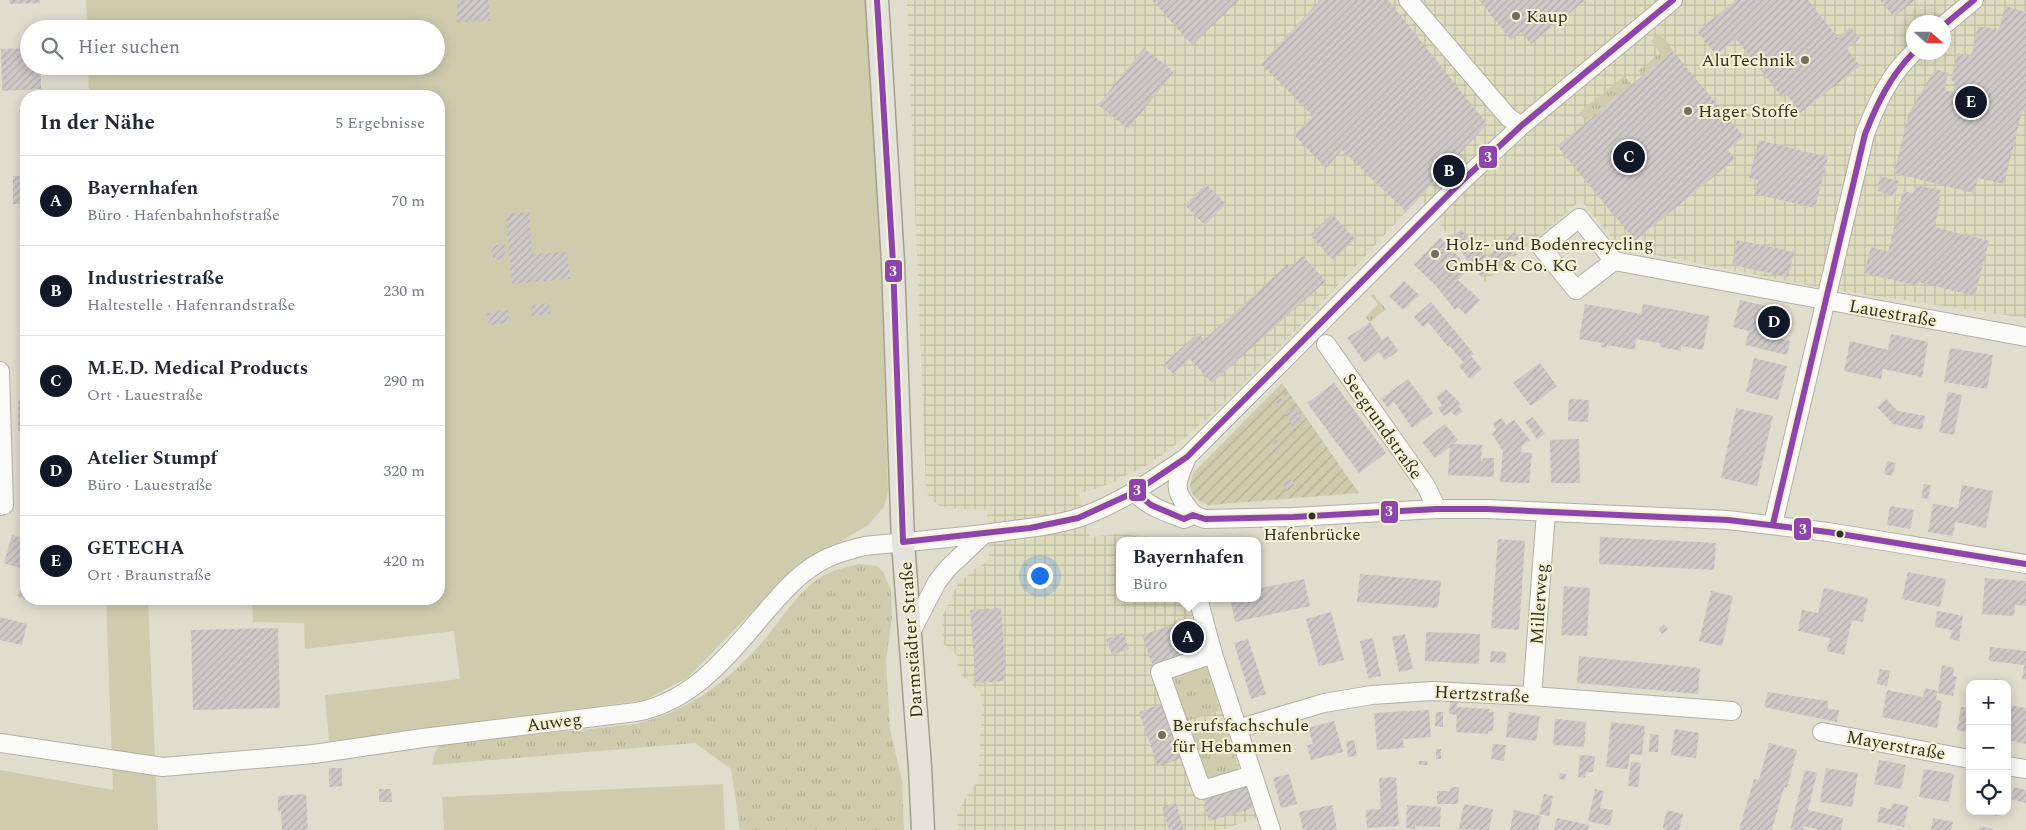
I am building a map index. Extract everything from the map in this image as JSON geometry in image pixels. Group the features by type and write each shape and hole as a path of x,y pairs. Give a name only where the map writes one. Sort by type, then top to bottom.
{"main road":[{"name":"Darmstädter Straße","path":"877,0 892,263 903,542 923,830"}],"street":[{"path":"1408,0 1508,117 1521,126"},
{"name":"Auweg","path":"0,743 163,768 314,754 651,709 668,703 698,685 717,667 785,590 814,566 846,550 903,542 990,534 1078,518 1135,492 1187,457 1461,182 1521,126 1673,0"},
{"path":"1951,19 1974,0"},
{"path":"1772,524 1865,134 1882,93 1894,73 1906,60"},
{"name":"Lauestraße","path":"1614,261 2026,337"},
{"name":"Seegrundstraße","path":"1326,344 1426,486 1437,509"},
{"path":"0,371 4,505 0,506"},
{"path":"1187,457 1177,489 1179,496 1193,515 1205,519 1273,518 1437,509 1728,520 1772,524 2026,564"},
{"path":"1135,492 1145,502 1161,510 1184,518 1193,515"},
{"name":"Millerweg","path":"1532,696 1546,512"},
{"path":"910,634 937,582 948,568 990,534"},
{"path":"1199,602 1213,654 1271,830"},
{"path":"1213,654 1160,672 1202,790 1252,775"},
{"name":"Hertzstraße","path":"1237,729 1324,703 1372,695 1432,691 1532,696 1732,711"},
{"name":"Mayerstraße","path":"1822,732 1966,758"},
{"path":"2011,767 2026,769"}],"shaded area":[{"path":"907,0 2026,0 2026,318 1833,290 1620,248 1581,200 1485,282 1419,198 1301,325 1217,410 1180,442 1149,464 1109,484 1079,494 1090,537 1116,534 1154,537 1116,537 1116,602 1190,602 1214,685 1259,817 1221,830 958,830 957,813 978,781 982,705 980,692 958,672 957,655 943,644 942,626 943,615 957,585 972,571 989,560 987,510 948,508 938,505 929,497 926,488"}],"green space":[{"path":"86,0 872,0 888,488 883,508 868,525 793,570 687,678 645,700 329,742 325,695 460,679 454,631 305,649 304,623 253,622 252,605 445,605 445,90 89,90 88,75 445,75 445,20 87,20"},
{"path":"1660,33 1673,51 1642,76 1638,71 1660,53 1651,41"},
{"path":"1624,76 1632,85 1586,121 1579,113"},
{"path":"1373,294 1386,309 1370,322 1365,317 1378,304 1371,296"},
{"path":"1282,383 1359,493 1208,505 1202,503 1194,496 1190,488 1194,472"},
{"path":"859,564 877,566 883,572 891,590 892,617 886,661 890,730 902,780 904,830 740,830 731,769 695,743 432,765 437,750 445,744 636,724 691,703 737,669 811,584 828,573"},
{"path":"106,605 148,605 158,830 0,830 0,770 113,790"},
{"path":"1206,665 1220,711 1187,721 1172,676"},
{"path":"1220,723 1225,725 1239,771 1206,780 1191,735"},
{"path":"723,784 725,830 444,830 442,797"}],"building":[{"path":"9,0 40,0 40,3 10,4"},
{"path":"457,0 489,0 490,21 457,22"},
{"path":"1152,0 1239,0 1192,45"},
{"path":"1320,0 1388,0 1487,124 1406,212 1342,150 1326,168 1294,135 1313,116 1261,64"},
{"name":"Kaup","path":"1479,0 1586,0 1531,44 1521,32 1511,40"},
{"name":"AluTechnik","path":"1737,0 1808,0 1838,38 1850,27 1860,38 1847,49 1860,66 1800,113 1786,93 1782,97 1736,39 1716,55 1697,31"},
{"path":"1880,0 1915,0 1894,17"},
{"path":"2005,6 2026,12 2026,112 2022,111 2004,184 1978,178 1974,193 1894,173 1909,113 1935,69 1948,73 1944,90 1953,92 1955,82 1951,80 1958,53 1971,57 1978,26 1999,30"},
{"path":"20,48 20,75 41,75 41,89 2,91 1,49"},
{"path":"1144,48 1174,72 1128,129 1098,105"},
{"path":"1673,51 1744,137 1728,150 1735,159 1635,241 1557,146"},
{"path":"1759,140 1828,157 1815,208 1755,194 1758,180 1749,178"},
{"path":"13,176 20,176 20,204 13,204"},
{"path":"1880,176 1899,181 1895,196 1877,191"},
{"path":"1206,184 1226,204 1205,225 1185,205"},
{"path":"1915,185 1941,190 1939,200 1941,200 1934,227 1989,241 1975,296 1919,282 1918,286 1864,273 1871,247 1888,252 1903,191 1913,193"},
{"path":"529,212 532,254 567,252 570,279 512,284 506,214"},
{"path":"1332,214 1355,239 1333,260 1310,235"},
{"path":"1461,229 1478,252 1480,250 1494,268 1482,278 1450,238"},
{"path":"1514,232 1524,243 1498,265 1489,255"},
{"path":"1440,238 1461,259 1459,261 1468,270 1458,280 1480,300 1466,315 1458,307 1455,310 1436,286 1414,265"},
{"path":"1737,240 1794,252 1788,277 1732,265"},
{"path":"505,244 506,258 494,260 491,246"},
{"path":"1303,256 1326,281 1212,383 1190,359 1173,374 1164,364 1198,333 1204,340 1288,264 1291,267"},
{"path":"1404,281 1419,295 1403,310 1389,296"},
{"path":"1740,300 1784,310 1778,338 1790,341 1787,355 1745,345 1749,331 1733,327"},
{"path":"1431,302 1474,354 1471,356 1482,369 1470,379 1459,366 1463,362 1450,346 1449,348 1428,322 1423,327 1414,317"},
{"path":"549,303 550,314 532,316 531,305"},
{"path":"1585,304 1641,314 1643,304 1709,316 1703,350 1681,346 1681,351 1660,347 1660,343 1636,339 1635,350 1607,345 1607,348 1601,347 1602,343 1579,339"},
{"path":"508,310 509,323 489,325 487,313"},
{"path":"1370,322 1382,340 1388,336 1398,351 1385,360 1379,352 1365,363 1347,338"},
{"path":"1891,334 1928,342 1922,377 1883,369 1881,379 1844,371 1850,341 1888,350"},
{"path":"1950,348 1993,355 1987,389 1944,382"},
{"path":"1754,358 1787,366 1778,400 1746,392"},
{"path":"1540,363 1557,386 1531,406 1513,383"},
{"path":"1408,379 1433,413 1412,428 1394,402 1387,407 1381,399"},
{"path":"1334,383 1386,453 1359,473 1307,403"},
{"path":"1446,389 1461,404 1458,406 1463,411 1456,417 1451,411 1444,416 1438,408 1442,405 1436,397"},
{"path":"1287,391 1291,396 1287,399 1283,394"},
{"path":"1948,392 1962,395 1954,435 1939,432"},
{"path":"1281,398 1285,402 1280,406 1276,402"},
{"path":"1569,399 1589,400 1588,422 1568,421"},
{"path":"1886,399 1898,411 1925,416 1922,430 1893,424 1877,407"},
{"path":"18,401 20,401 20,431 18,431"},
{"path":"1294,407 1303,420 1293,426 1285,414"},
{"path":"1736,408 1773,416 1757,486 1721,478"},
{"path":"1533,417 1545,434 1537,439 1525,422"},
{"path":"1502,418 1506,425 1514,420 1530,440 1522,446 1521,452 1532,453 1529,483 1500,482 1503,451 1492,434 1496,430 1493,423"},
{"path":"1445,424 1458,440 1453,444 1482,445 1481,462 1484,458 1494,458 1494,477 1448,475 1450,447 1435,458 1422,442"},
{"path":"1277,439 1282,447 1278,451 1272,443"},
{"path":"1579,439 1580,483 1551,483 1550,440"},
{"path":"1887,461 1896,463 1892,476 1884,474"},
{"path":"1291,479 1295,486 1287,491 1283,484"},
{"path":"1924,484 1931,485 1928,499 1921,498"},
{"path":"1962,485 1993,491 1986,528 1955,522 1953,536 1928,532 1933,504 1958,508"},
{"path":"1890,506 1914,510 1910,529 1887,525"},
{"path":"12,535 20,537 20,568 4,563"},
{"path":"1600,537 1716,543 1714,570 1599,564"},
{"path":"1498,539 1525,541 1519,630 1491,628"},
{"path":"1908,572 1946,579 1940,607 1902,599"},
{"path":"1360,574 1441,581 1438,608 1357,602"},
{"path":"1985,578 2026,581 2026,606 2015,605 2014,616 1982,614"},
{"path":"1304,579 1310,606 1235,622 1231,602 1261,602 1261,588"},
{"path":"1564,586 1590,588 1587,636 1561,635"},
{"path":"1824,588 1868,598 1863,622 1852,620 1844,655 1827,651 1830,638 1798,631 1802,610 1818,613"},
{"path":"1711,591 1733,596 1722,646 1699,641"},
{"path":"1001,608 1006,681 976,683 970,610"},
{"path":"1937,611 1963,616 1959,641 1950,639 1952,630 1935,627"},
{"path":"1331,612 1344,660 1319,666 1306,619"},
{"path":"0,617 27,624 22,645 0,640"},
{"path":"1189,620 1198,649 1152,664 1142,635"},
{"path":"1664,624 1668,629 1662,634 1659,629"},
{"path":"278,628 280,708 193,710 191,630"},
{"path":"1426,632 1480,634 1479,664 1425,661"},
{"path":"1123,633 1129,649 1112,655 1106,639"},
{"path":"1405,634 1413,669 1399,672 1392,637"},
{"path":"1373,638 1381,676 1368,678 1360,641"},
{"path":"1248,639 1266,694 1251,699 1234,643"},
{"path":"1990,647 2026,651 2026,680 2022,679 2024,665 1989,661"},
{"path":"1491,651 1506,652 1505,663 1490,662"},
{"path":"1579,656 1700,668 1698,694 1577,683"},
{"path":"1942,665 1954,668 1953,676 1957,677 1953,696 1937,693 1936,700 1942,701 1937,728 1882,717 1887,690 1923,697 1925,688 1938,691"},
{"path":"1880,669 1890,671 1887,686 1877,684"},
{"path":"1768,692 1828,701 1828,709 1839,710 1837,722 1764,707"},
{"path":"1450,700 1458,700 1457,707 1490,709 1489,712 1494,712 1493,731 1488,731 1488,734 1456,732 1457,715 1449,714"},
{"name":"Berufsfachschule für Hebammen","path":"1167,702 1185,757 1158,767 1139,712"},
{"path":"2011,705 2026,708 2026,744 2011,741"},
{"path":"1961,707 1966,708 1966,732 1957,730"},
{"path":"1429,710 1431,737 1403,739 1404,748 1377,750 1374,713"},
{"path":"1436,712 1443,712 1443,727 1435,726"},
{"path":"1509,712 1540,716 1536,741 1506,737"},
{"path":"1555,719 1586,722 1584,747 1553,745"},
{"path":"1334,721 1343,752 1311,760 1307,745 1313,744 1308,728"},
{"path":"1611,722 1645,726 1642,755 1630,754 1628,769 1606,767"},
{"path":"1675,729 1699,733 1696,758 1671,755"},
{"path":"1650,734 1659,735 1658,752 1649,752"},
{"path":"1354,740 1357,756 1348,757 1346,742"},
{"path":"1769,743 1797,750 1787,788 1784,787 1772,830 1739,830 1754,779 1759,780"},
{"path":"1493,744 1506,745 1504,761 1491,759"},
{"path":"1436,749 1441,749 1441,759 1436,759"},
{"path":"1580,755 1595,756 1593,772 1586,772 1585,778 1578,777"},
{"path":"1879,760 1906,765 1901,789 1874,784"},
{"path":"1419,761 1427,761 1428,765 1419,765"},
{"path":"1631,762 1641,763 1638,787 1628,786"},
{"path":"329,768 342,768 342,786 329,787"},
{"path":"1826,768 1858,773 1852,807 1820,802"},
{"path":"1924,769 1954,774 1949,802 1919,797"},
{"path":"1805,770 1817,773 1808,810 1843,818 1841,830 1819,830 1804,826 1803,830 1790,830"},
{"path":"1560,773 1566,774 1565,780 1559,779"},
{"path":"1289,774 1297,804 1281,808 1273,778"},
{"path":"1396,777 1399,826 1367,828 1366,810 1381,809 1379,778"},
{"path":"1247,783 1254,808 1209,821 1202,796"},
{"path":"1450,787 1459,787 1458,804 1437,804 1437,791 1450,791"},
{"path":"2014,787 2026,790 2026,803 2011,799"},
{"path":"379,789 391,789 392,802 379,802"},
{"path":"1595,789 1604,791 1600,808 1613,810 1610,826 1588,821"},
{"path":"306,794 308,830 282,830 281,811 278,811 278,796"},
{"path":"1544,794 1553,796 1549,816 1539,814"},
{"path":"1176,803 1184,830 1169,830 1162,807"},
{"path":"1893,803 1908,806 1904,827 1877,822 1880,807 1891,809"},
{"path":"1464,804 1493,809 1489,830 1459,829"},
{"path":"1332,805 1337,830 1303,830 1299,812"},
{"path":"1407,805 1441,807 1440,827 1415,826 1415,829 1406,828"},
{"path":"1514,810 1541,816 1538,830 1510,830"},
{"path":"1667,810 1683,814 1679,830 1664,830 1663,826"},
{"path":"1557,818 1589,825 1588,830 1554,830"},
{"path":"1933,818 1953,822 1951,830 1931,830"},
{"path":"1980,826 1993,829 1979,830"}],"transit line":[{"name":"3","path":"877,0 893,263 903,542"},
{"name":"3","path":"903,542 1030,528 1078,518 1135,492 1187,457 1461,182 1521,126 1673,0"},
{"name":"3","path":"1951,19 1974,0"},
{"name":"3","path":"1773,524 1865,134 1885,91 1906,60"},
{"name":"3","path":"1135,492 1151,505 1184,519 1193,515 1205,519 1293,517 1437,509 1487,509 1728,520 1828,532 2026,564"}],"place":[{"name":"Kaup","path":"1516,16"},
{"name":"AluTechnik","path":"1805,60"},
{"name":"GETECHA","path":"1971,102"},
{"name":"Hager Stoffe","path":"1688,111"},
{"name":"M.E.D. Medical Products","path":"1629,157"},
{"name":"Industriestraße","path":"1449,171"},
{"name":"Holz- und Bodenrecycling GmbH & Co. KG","path":"1435,254"},
{"name":"Atelier Stumpf","path":"1774,322"},
{"name":"Hafenbrücke","path":"1312,516"},
{"name":"Bayernhafen","path":"1188,637"},
{"name":"Berufsfachschule für Hebammen","path":"1162,735"}]}
